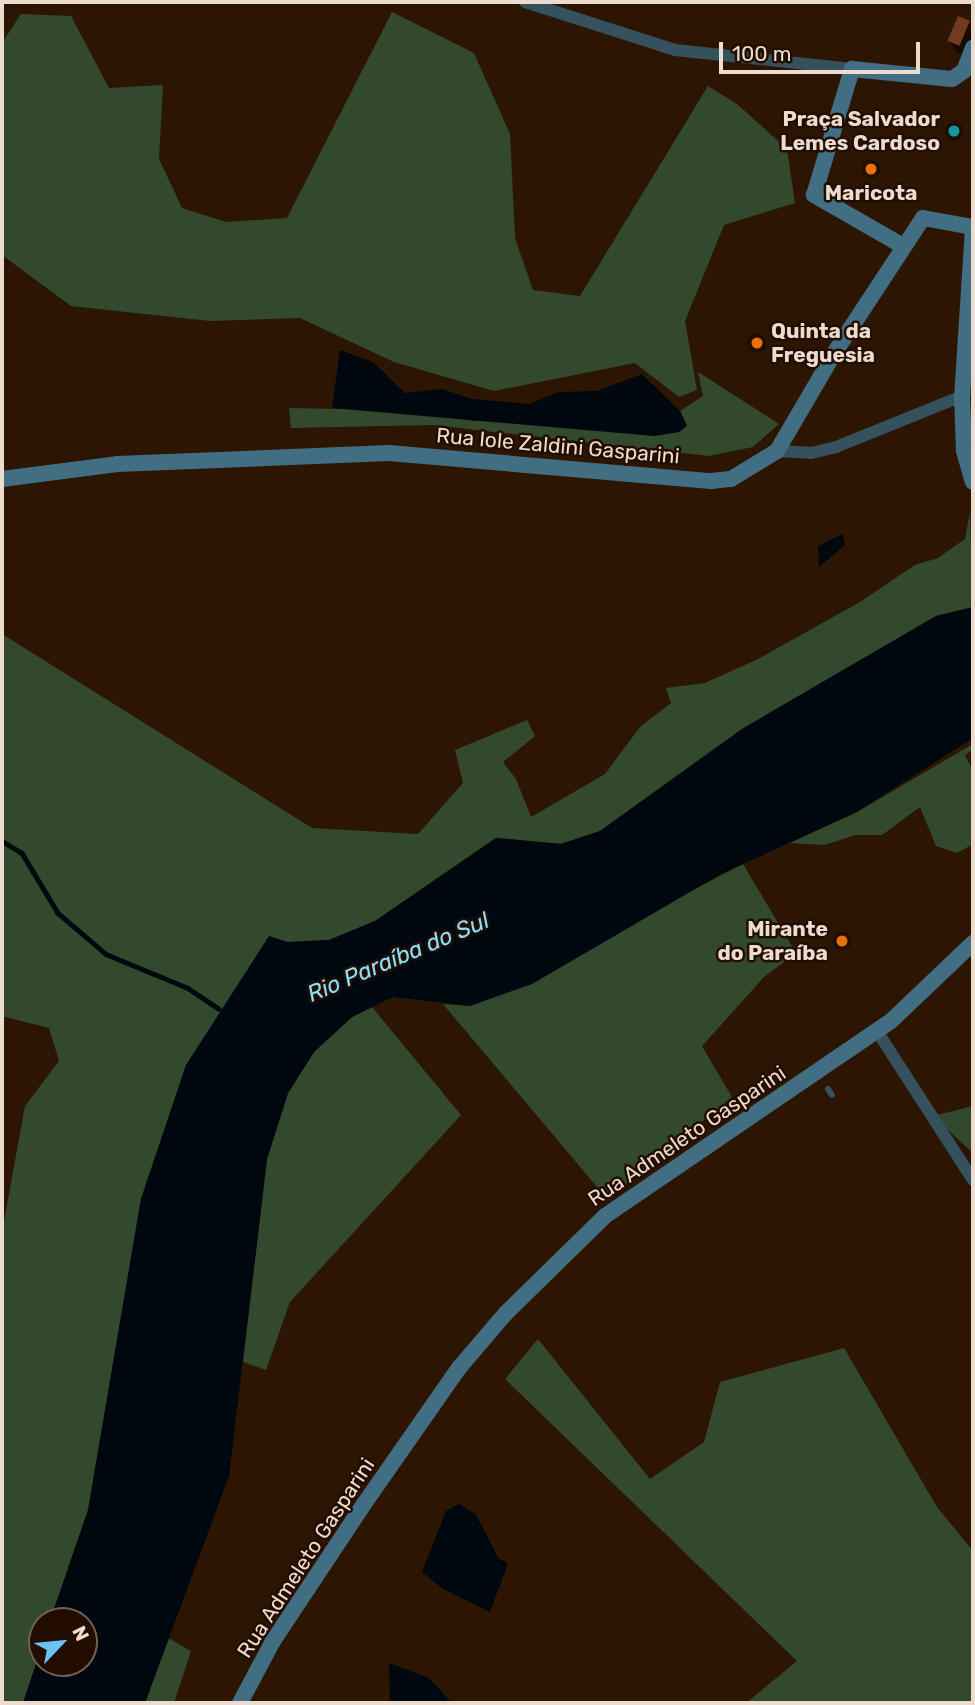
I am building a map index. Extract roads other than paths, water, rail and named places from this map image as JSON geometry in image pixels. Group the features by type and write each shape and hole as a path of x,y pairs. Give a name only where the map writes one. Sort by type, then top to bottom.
{"main road":[{"path":"903,246 814,195 852,69 958,77 973,48"},
{"name":"Rua Iole Zaldini Gasparini","path":"2,479 117,464 388,453 711,481 731,479 777,451 923,218 973,227"},
{"path":"973,227 962,396 964,451 973,482"},
{"name":"Rua Admeleto Gasparini","path":"240,1703 273,1641 364,1504 459,1368 506,1313 605,1216 877,1031 973,943"}],"street":[{"path":"525,2 675,50 852,69"},
{"path":"777,451 811,453 836,447 962,396"},
{"path":"877,1031 973,1180"}],"water":[{"path":"340,350 373,362 405,393 442,389 472,399 529,404 559,392 597,391 642,374 680,411 687,426 679,432 654,436 332,408"},
{"path":"843,534 845,545 819,567 818,546"},
{"name":"Rio Paraíba do Sul","path":"973,607 973,738 857,812 721,874 532,984 470,1006 393,997 352,1017 314,1052 288,1093 267,1159 229,1476 145,1703 23,1703 32,1677 98,1677 98,1607 55,1607 88,1510 141,1199 186,1065 269,936 288,942 329,940 375,921 496,838 561,844 600,831 742,729 936,616"},
{"path":"459,1504 476,1515 499,1559 508,1563 490,1612 443,1589 422,1572 446,1511"},
{"path":"389,1663 429,1678 452,1703 390,1702"}],"waterway":[{"path":"2,841 22,853 58,913 106,954 188,988 219,1009"}],"place":[{"name":"Praça Salvador Lemes Cardoso","path":"954,131"},
{"name":"Maricota","path":"871,169"},
{"name":"Quinta da Freguesia","path":"757,343"},
{"name":"Mirante do Paraíba","path":"842,941"}]}
